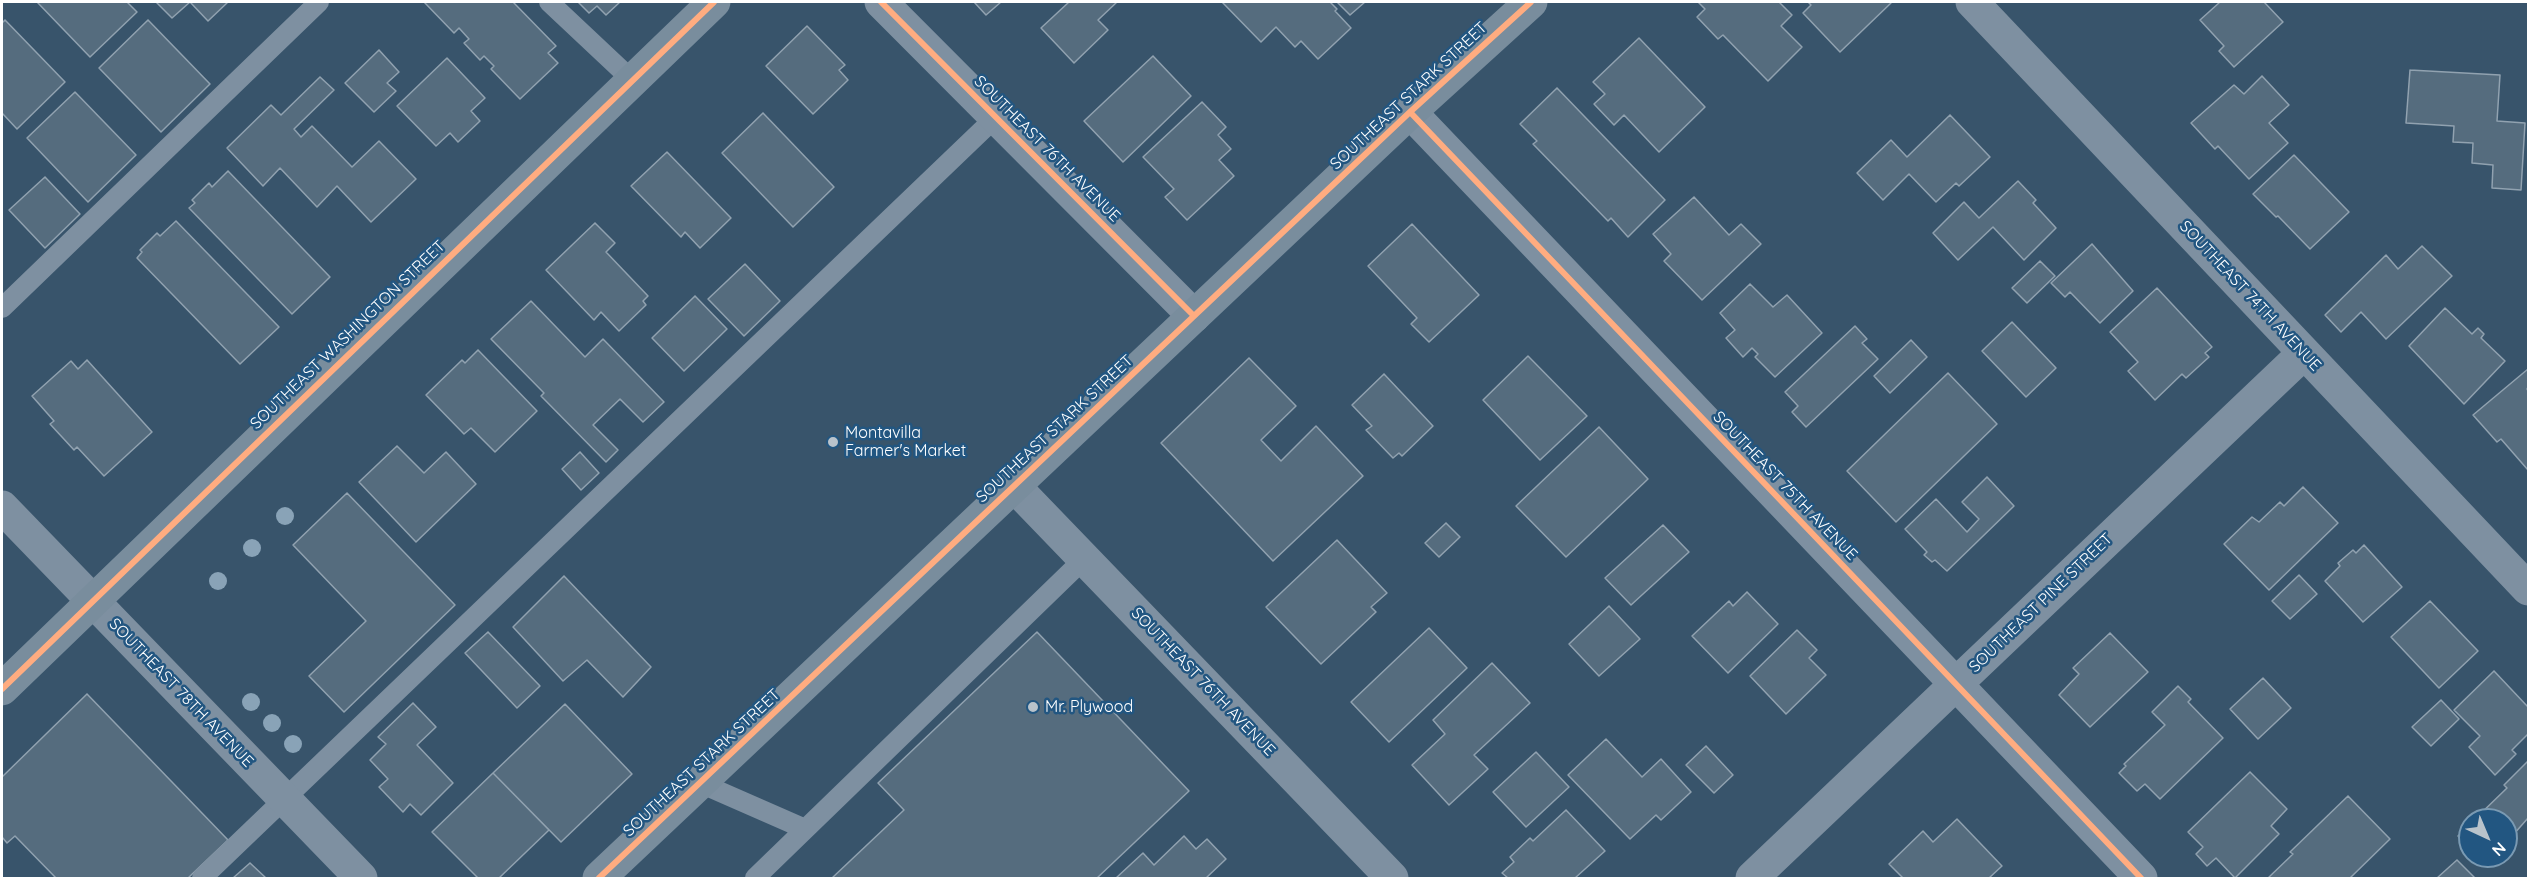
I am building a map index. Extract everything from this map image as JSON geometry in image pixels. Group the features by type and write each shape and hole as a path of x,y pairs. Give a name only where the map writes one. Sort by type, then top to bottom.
{"main road":[{"name":"SOUTHEAST WASHINGTON STREET","path":"2,689 714,2"},
{"path":"1483,44 1504,2"},
{"name":"SOUTHEAST STARK STREET","path":"599,879 1410,112 1531,2"}],"street":[{"name":"SOUTHEAST 76TH AVENUE","path":"880,2 1194,316"},
{"name":"SOUTHEAST 74TH AVENUE","path":"1972,2 2529,589"},
{"name":"SOUTHEAST 75TH AVENUE","path":"1410,112 2141,879"},
{"name":"SOUTHEAST PINE STREET","path":"1763,875 1955,685 2304,353"},
{"name":"SOUTHEAST 76TH AVENUE","path":"1014,486 1392,879"},
{"name":"SOUTHEAST 78TH AVENUE","path":"2,507 361,879"}],"lane":[{"path":"2,308 319,2"},
{"path":"549,2 632,80"},
{"path":"202,879 996,117"},
{"path":"755,879 1084,559"},
{"path":"700,783 805,830"}],"building":[{"path":"37,2 127,2 137,12 90,57"},
{"path":"156,2 190,2 172,18"},
{"path":"190,2 228,2 208,21"},
{"path":"424,2 513,2 556,46 548,53 558,63 520,99 491,69 494,66 484,56 480,60 464,43 469,39 459,28 454,33"},
{"path":"578,2 620,2 606,15 597,6 589,13"},
{"path":"974,2 1001,2 986,15"},
{"path":"1069,2 1117,2 1098,20 1108,30 1074,63 1041,28"},
{"path":"1222,2 1330,2 1351,28 1318,59 1301,41 1295,47 1276,27 1261,42"},
{"path":"1337,2 1365,2 1350,15"},
{"path":"1698,2 1779,2 1792,15 1781,26 1802,47 1768,81 1723,35 1718,39 1697,17 1705,9"},
{"path":"1808,2 1891,3 1840,52 1803,13 1811,5"},
{"path":"2220,2 2264,2 2283,22 2234,67 2219,51 2224,46 2200,20"},
{"path":"5,20 65,82 17,129 2,113 2,23"},
{"path":"148,20 210,84 161,132 99,68"},
{"path":"807,26 845,65 839,70 848,80 813,114 766,66"},
{"path":"1639,38 1705,107 1659,152 1624,115 1614,125 1594,104 1605,94 1593,82"},
{"path":"379,50 399,72 387,83 396,91 374,112 345,83"},
{"path":"1153,56 1191,96 1123,162 1084,121"},
{"path":"447,58 485,98 471,111 480,121 458,142 450,133 436,146 397,106"},
{"path":"2410,70 2500,75 2497,121 2525,123 2521,190 2492,188 2493,165 2472,163 2473,143 2453,142 2454,126 2406,123"},
{"path":"2262,76 2289,105 2269,123 2288,143 2249,179 2218,146 2215,149 2191,123 2234,85 2244,94"},
{"path":"320,77 334,90 294,129 301,137 312,126 352,167 379,141 416,179 371,222 337,186 317,207 280,168 263,186 227,148 271,105 281,115"},
{"path":"1557,88 1665,200 1628,237 1611,218 1608,221 1533,144 1537,141 1520,124"},
{"path":"75,92 136,155 88,202 27,138"},
{"path":"1202,102 1226,127 1218,135 1231,149 1219,160 1234,176 1187,220 1165,197 1174,189 1143,157"},
{"path":"763,113 834,187 793,227 722,153"},
{"path":"1950,115 1990,157 1959,186 1956,183 1936,202 1909,174 1883,200 1857,173 1891,140 1907,157"},
{"path":"667,152 731,218 700,248 685,232 681,237 631,186"},
{"path":"2294,155 2349,212 2310,249 2253,194"},
{"path":"228,171 330,277 292,314 189,208 195,203 192,200 209,183 212,187"},
{"path":"45,177 80,214 45,248 9,210"},
{"path":"2018,181 2036,200 2033,203 2056,228 2024,260 1993,227 1958,260 1933,233 1964,202 1979,218"},
{"path":"1694,197 1729,235 1741,224 1761,244 1702,300 1664,261 1671,254 1653,234"},
{"path":"176,221 279,327 240,364 137,258 142,252 140,250 157,233 160,236"},
{"path":"595,223 615,243 606,252 648,296 643,301 646,305 619,331 601,312 594,320 546,270"},
{"path":"1412,224 1479,295 1429,342 1411,324 1417,318 1368,266"},
{"path":"2092,244 2133,291 2100,323 2070,292 2065,297 2051,283"},
{"path":"2422,246 2452,276 2386,339 2361,312 2341,332 2325,315 2386,255 2398,269"},
{"path":"2040,261 2055,276 2027,303 2012,288"},
{"path":"745,264 780,301 744,336 708,299"},
{"path":"1750,284 1773,307 1787,295 1822,333 1775,377 1755,357 1758,354 1752,348 1743,357 1726,338 1735,330 1720,313"},
{"path":"2157,288 2212,347 2205,353 2209,357 2186,378 2182,374 2155,400 2128,371 2138,362 2110,332"},
{"path":"695,296 727,329 684,371 652,338"},
{"path":"531,301 585,357 603,339 664,402 643,422 620,399 593,425 618,450 606,462 541,396 544,393 491,339"},
{"path":"2445,308 2472,334 2478,328 2484,334 2481,338 2505,361 2464,404 2409,346"},
{"path":"2012,322 2056,368 2026,397 1982,351"},
{"path":"1855,326 1867,339 1862,343 1878,359 1806,427 1792,412 1798,406 1785,392"},
{"path":"1911,340 1927,357 1890,393 1874,376"},
{"path":"478,350 537,411 495,452 471,428 464,434 426,395 462,360 465,363"},
{"path":"1528,356 1587,416 1540,460 1483,400"},
{"path":"1249,358 1296,406 1261,440 1281,461 1316,426 1363,476 1273,561 1161,443"},
{"path":"87,360 152,432 104,476 77,447 74,450 50,424 54,421 32,396 71,361 78,369"},
{"path":"2528,369 2528,470 2501,439 2497,442 2473,415"},
{"path":"1948,373 1997,424 1896,522 1847,471"},
{"path":"1384,374 1433,426 1402,456 1399,453 1393,458 1366,430 1372,426 1352,405"},
{"path":"1599,427 1648,479 1566,557 1516,506"},
{"path":"397,446 424,473 446,452 476,484 416,542 359,482"},
{"path":"580,452 599,473 581,490 562,469"},
{"path":"1987,477 2014,506 1947,571 1935,560 1932,562 1924,555 1927,552 1905,529 1936,499 1967,532 1979,519 1962,502"},
{"path":"2303,487 2338,523 2269,590 2224,544 2252,517 2259,522 2280,502 2284,506"},
{"path":"347,493 455,605 344,712 309,676 366,621 293,545"},
{"path":"1446,523 1460,537 1439,557 1425,543"},
{"path":"1663,525 1689,552 1631,605 1605,578"},
{"path":"1337,540 1387,593 1371,607 1376,612 1321,664 1266,607"},
{"path":"2364,545 2402,587 2363,622 2325,581 2340,566 2338,563 2353,550 2356,553"},
{"path":"2299,575 2317,594 2290,619 2272,601"},
{"path":"564,576 651,667 623,697 587,660 563,681 513,627"},
{"path":"1747,592 1778,624 1728,673 1692,636 1729,601 1733,606"},
{"path":"2430,601 2478,651 2439,688 2391,637"},
{"path":"1609,606 1640,639 1599,676 1569,644"},
{"path":"1429,628 1467,668 1389,742 1351,702"},
{"path":"1797,630 1817,650 1809,658 1826,675 1786,714 1750,676"},
{"path":"488,632 540,686 517,708 465,653"},
{"name":"Mr. Plywood","path":"1037,632 1189,791 1097,878 832,878 904,810 878,783"},
{"path":"2110,633 2148,672 2090,727 2059,695 2079,674 2073,668"},
{"path":"1492,663 1530,703 1474,755 1488,769 1449,805 1412,765 1445,734 1433,720"},
{"path":"2494,671 2528,707 2528,734 2512,750 2516,754 2495,775 2469,747 2480,736 2454,710"},
{"path":"2263,678 2291,708 2258,739 2230,709"},
{"path":"2178,686 2191,699 2188,702 2223,738 2160,799 2145,784 2137,791 2119,773 2126,766 2124,764 2165,725 2152,712"},
{"path":"87,694 228,840 188,878 56,878 15,836 7,843 2,837 2,777"},
{"path":"2441,700 2459,719 2431,746 2412,727"},
{"path":"413,703 436,727 417,745 453,783 421,815 410,804 403,812 379,787 388,779 370,760 386,744 378,737"},
{"path":"565,704 632,774 561,842 493,773"},
{"path":"1606,739 1642,777 1661,759 1691,792 1661,820 1656,815 1630,839 1568,775"},
{"path":"1706,746 1733,775 1714,793 1686,765"},
{"path":"1536,752 1569,787 1526,827 1493,792"},
{"path":"2528,761 2528,818 2518,829 2518,808 2486,808 2507,788 2504,785"},
{"path":"2250,772 2287,809 2271,826 2279,834 2235,878 2216,858 2207,866 2196,854 2203,847 2188,832"},
{"path":"493,773 549,830 499,878 478,878 432,832"},
{"path":"2348,796 2390,839 2350,878 2268,878 2293,854 2290,852"},
{"path":"1566,810 1605,851 1575,878 1508,878 1502,873 1514,862 1510,857 1530,838 1533,841"},
{"path":"1957,819 2002,866 1989,878 1903,878 1889,864 1923,831 1933,842"},
{"path":"1184,836 1196,849 1207,839 1226,859 1206,878 1116,878 1143,853 1154,865"},
{"path":"2457,860 2458,868 2465,868 2475,878 2437,878"},
{"path":"250,863 266,878 233,878"}],"cycle path":[{"path":"2,689 714,2"},
{"path":"881,2 1194,316"},
{"path":"599,878 1410,112 1531,2"},
{"path":"1410,112 2141,878"}],"place":[{"name":"Montavilla Farmer's Market","path":"833,442"},
{"name":"Mr. Plywood","path":"1033,707"}]}
